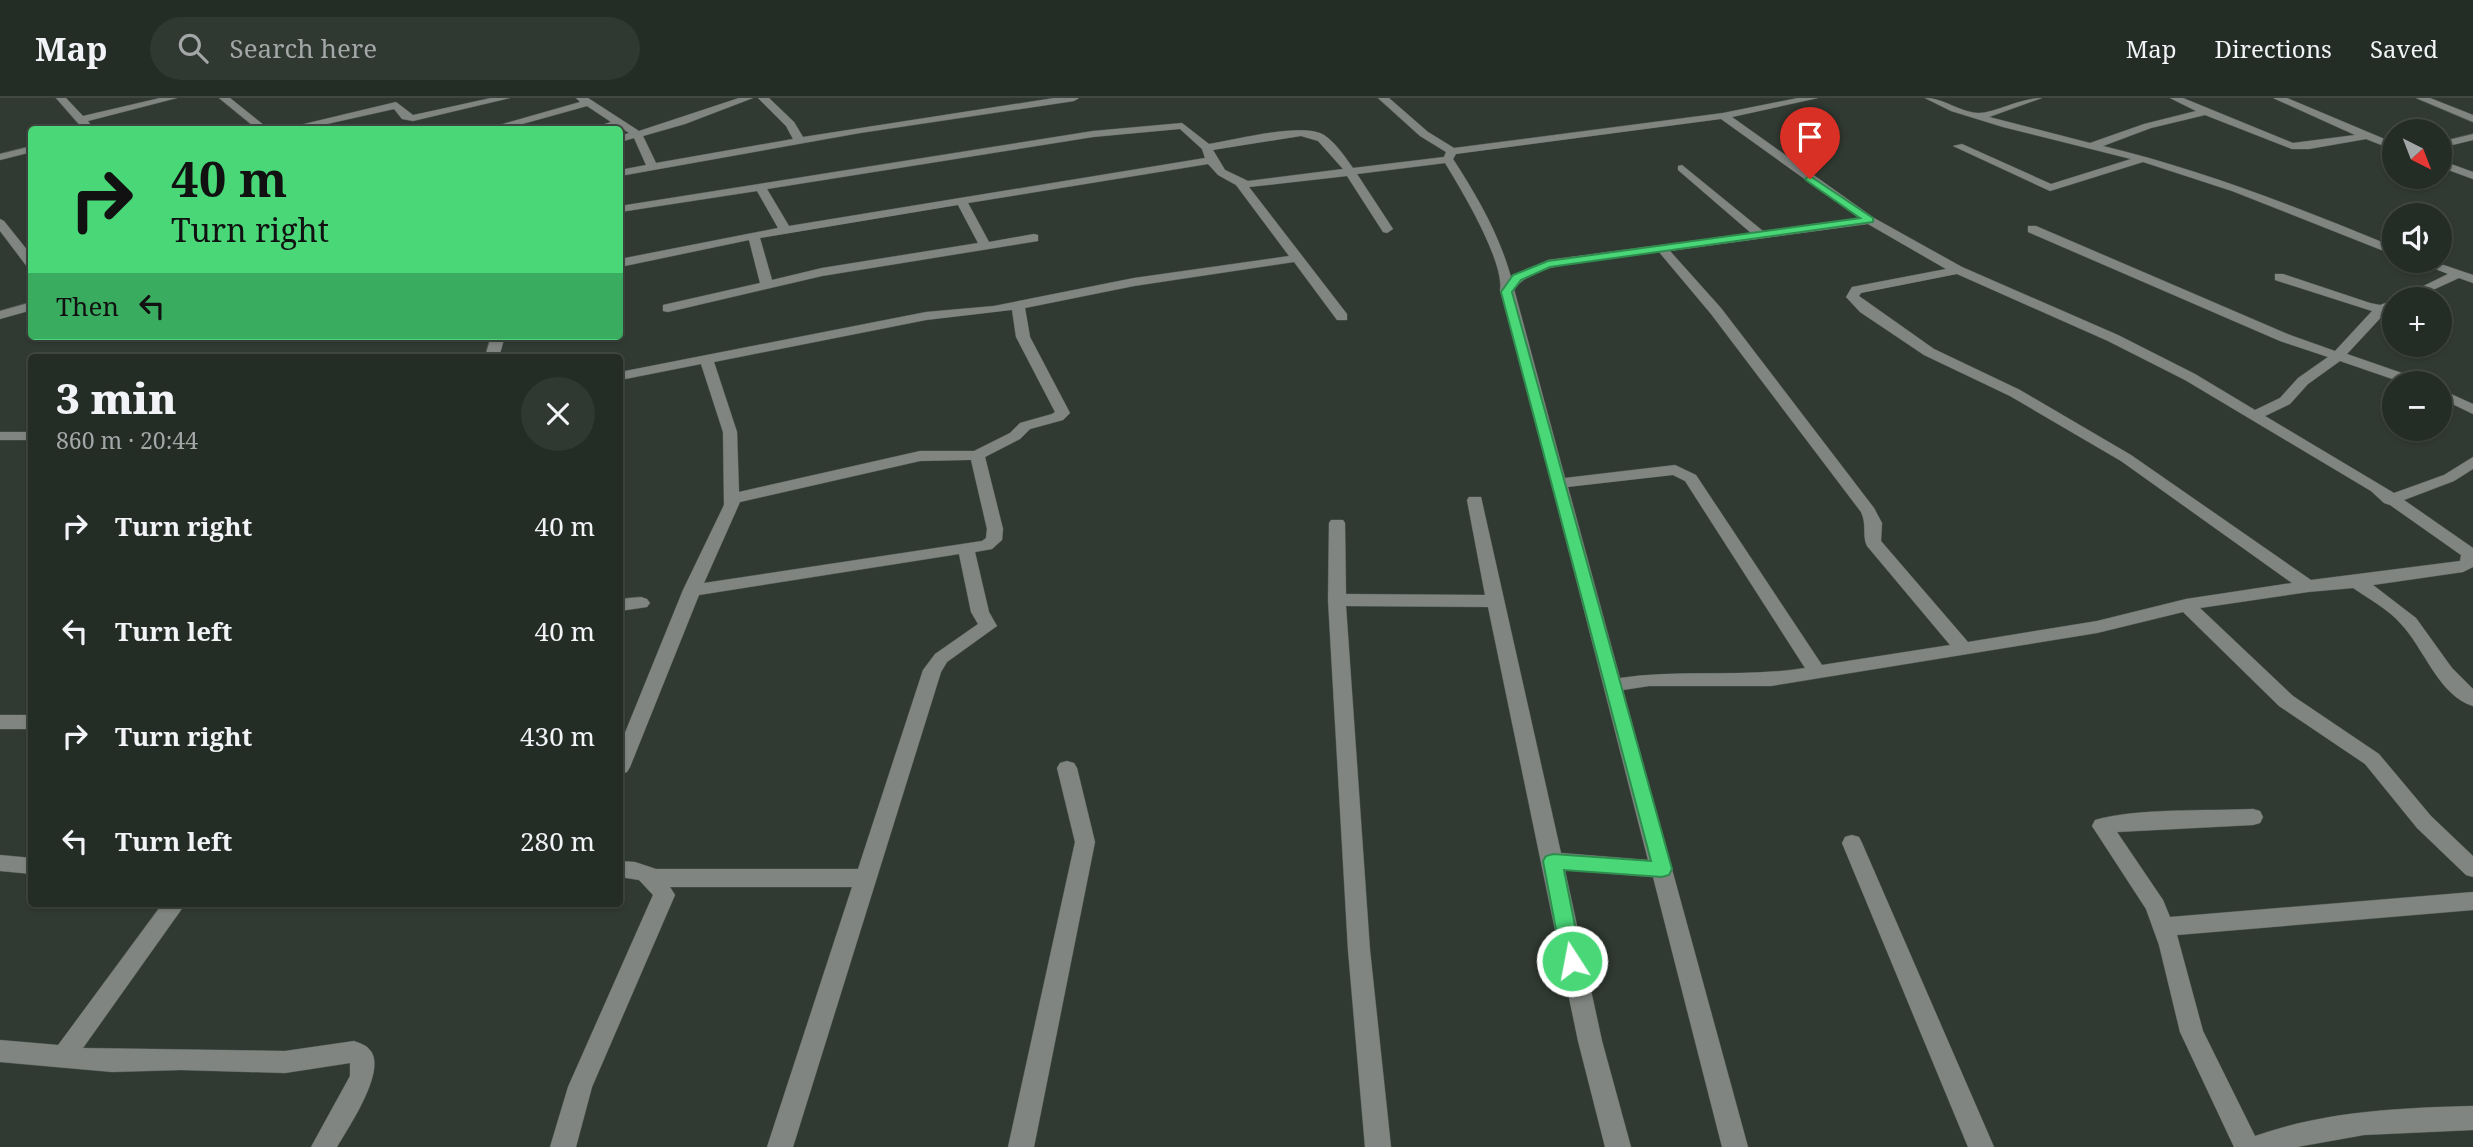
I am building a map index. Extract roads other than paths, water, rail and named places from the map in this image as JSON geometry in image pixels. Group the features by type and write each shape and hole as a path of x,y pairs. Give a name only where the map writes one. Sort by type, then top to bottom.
{"street":[{"path":"61,98 86,126"},
{"path":"81,120 172,98"},
{"path":"223,98 260,126"},
{"path":"302,126 396,105 406,117 444,112 505,98"},
{"path":"623,138 681,122 748,98"},
{"path":"763,98 790,124 800,141"},
{"path":"623,173 800,141 1074,98"},
{"path":"1383,98 1450,155 1499,256 1735,1147"},
{"path":"1240,183 1349,172 1723,116 1813,98"},
{"path":"1930,98 1980,116 2142,159 2255,196 2382,246"},
{"path":"1980,116 2037,98"},
{"path":"2175,98 2292,145 2309,146 2365,136"},
{"path":"2278,98 2382,142"},
{"path":"2421,98 2473,119"},
{"path":"499,126 583,99 622,126"},
{"path":"433,123 435,117 444,112"},
{"path":"2091,146 2148,126 2206,112"},
{"path":"1613,685 1649,680 1771,680 2097,627 2186,605 2308,586 2463,567 2468,563 2469,554 2376,488 2255,415 2190,377 2113,338 1958,270 1870,220 1723,116"},
{"path":"606,126 617,123"},
{"path":"623,126 637,134 653,168"},
{"path":"623,209 1093,134 1162,127 1186,128 1223,174 1240,183 1342,317"},
{"path":"623,262 719,241 962,202 1209,154 1301,133 1315,134 1322,139 1349,172 1387,229"},
{"path":"2452,142 2473,137"},
{"path":"1958,146 2050,188 2142,159"},
{"path":"0,157 28,150"},
{"path":"1682,168 1761,234"},
{"path":"2452,168 2473,176"},
{"path":"760,187 786,231"},
{"path":"962,202 985,246"},
{"path":"1507,292 1517,277 1548,264 1870,220"},
{"path":"0,223 28,260"},
{"path":"2032,229 2272,333 2382,372"},
{"path":"754,236 767,284"},
{"path":"15,242 28,238"},
{"path":"668,308 767,284 1034,238"},
{"path":"1662,248 1684,277 1716,311 1868,510 1874,523 1873,541 1964,648"},
{"path":"623,375 926,316 983,312 1134,282 1297,258"},
{"path":"1958,270 1857,290 1852,297 1865,309 1930,352 2015,393 2126,458 2308,586"},
{"path":"2452,272 2473,279"},
{"path":"2430,287 2459,274"},
{"path":"2279,277 2382,304"},
{"path":"731,499 920,456 977,455 1015,436 1028,424 1059,417 1063,413 1023,337 1018,305"},
{"path":"0,315 28,307"},
{"path":"2255,415 2285,401 2303,381 2337,357 2382,312"},
{"path":"623,752 627,732 732,505 730,432 707,361"},
{"path":"2452,399 2473,410"},
{"path":"0,436 28,436"},
{"path":"692,590 986,545 994,540 995,529 977,455"},
{"path":"1559,483 1675,470 1685,473 1691,478 1816,671"},
{"path":"2390,500 2469,471"},
{"path":"1475,500 1493,601 1553,861 1572,961 1618,1147"},
{"path":"1337,523 1337,600 1359,950 1378,1147"},
{"path":"780,1147 932,670 941,658 988,626 980,612 966,548"},
{"path":"2356,582 2407,619 2430,647 2442,672 2473,699"},
{"path":"1337,600 1493,601"},
{"path":"623,605 641,603"},
{"path":"2186,605 2286,701 2372,758 2424,822 2473,869"},
{"path":"0,722 28,722"},
{"path":"1021,1147 1085,842 1067,768"},
{"path":"2247,1147 2192,1032 2170,945 2155,906 2102,826 2253,817"},
{"path":"1852,843 1981,1147"},
{"path":"1553,861 1662,869"},
{"path":"0,863 28,866"},
{"path":"623,869 637,869 655,878 865,878"},
{"path":"563,1147 580,1087 664,895 655,878"},
{"path":"2163,927 2473,901"},
{"path":"63,1057 172,907"},
{"path":"0,1051 112,1061 181,1059 285,1062 354,1052 362,1057 362,1077 324,1147"},
{"path":"2258,1147 2295,1133 2370,1121 2473,1118"}]}
